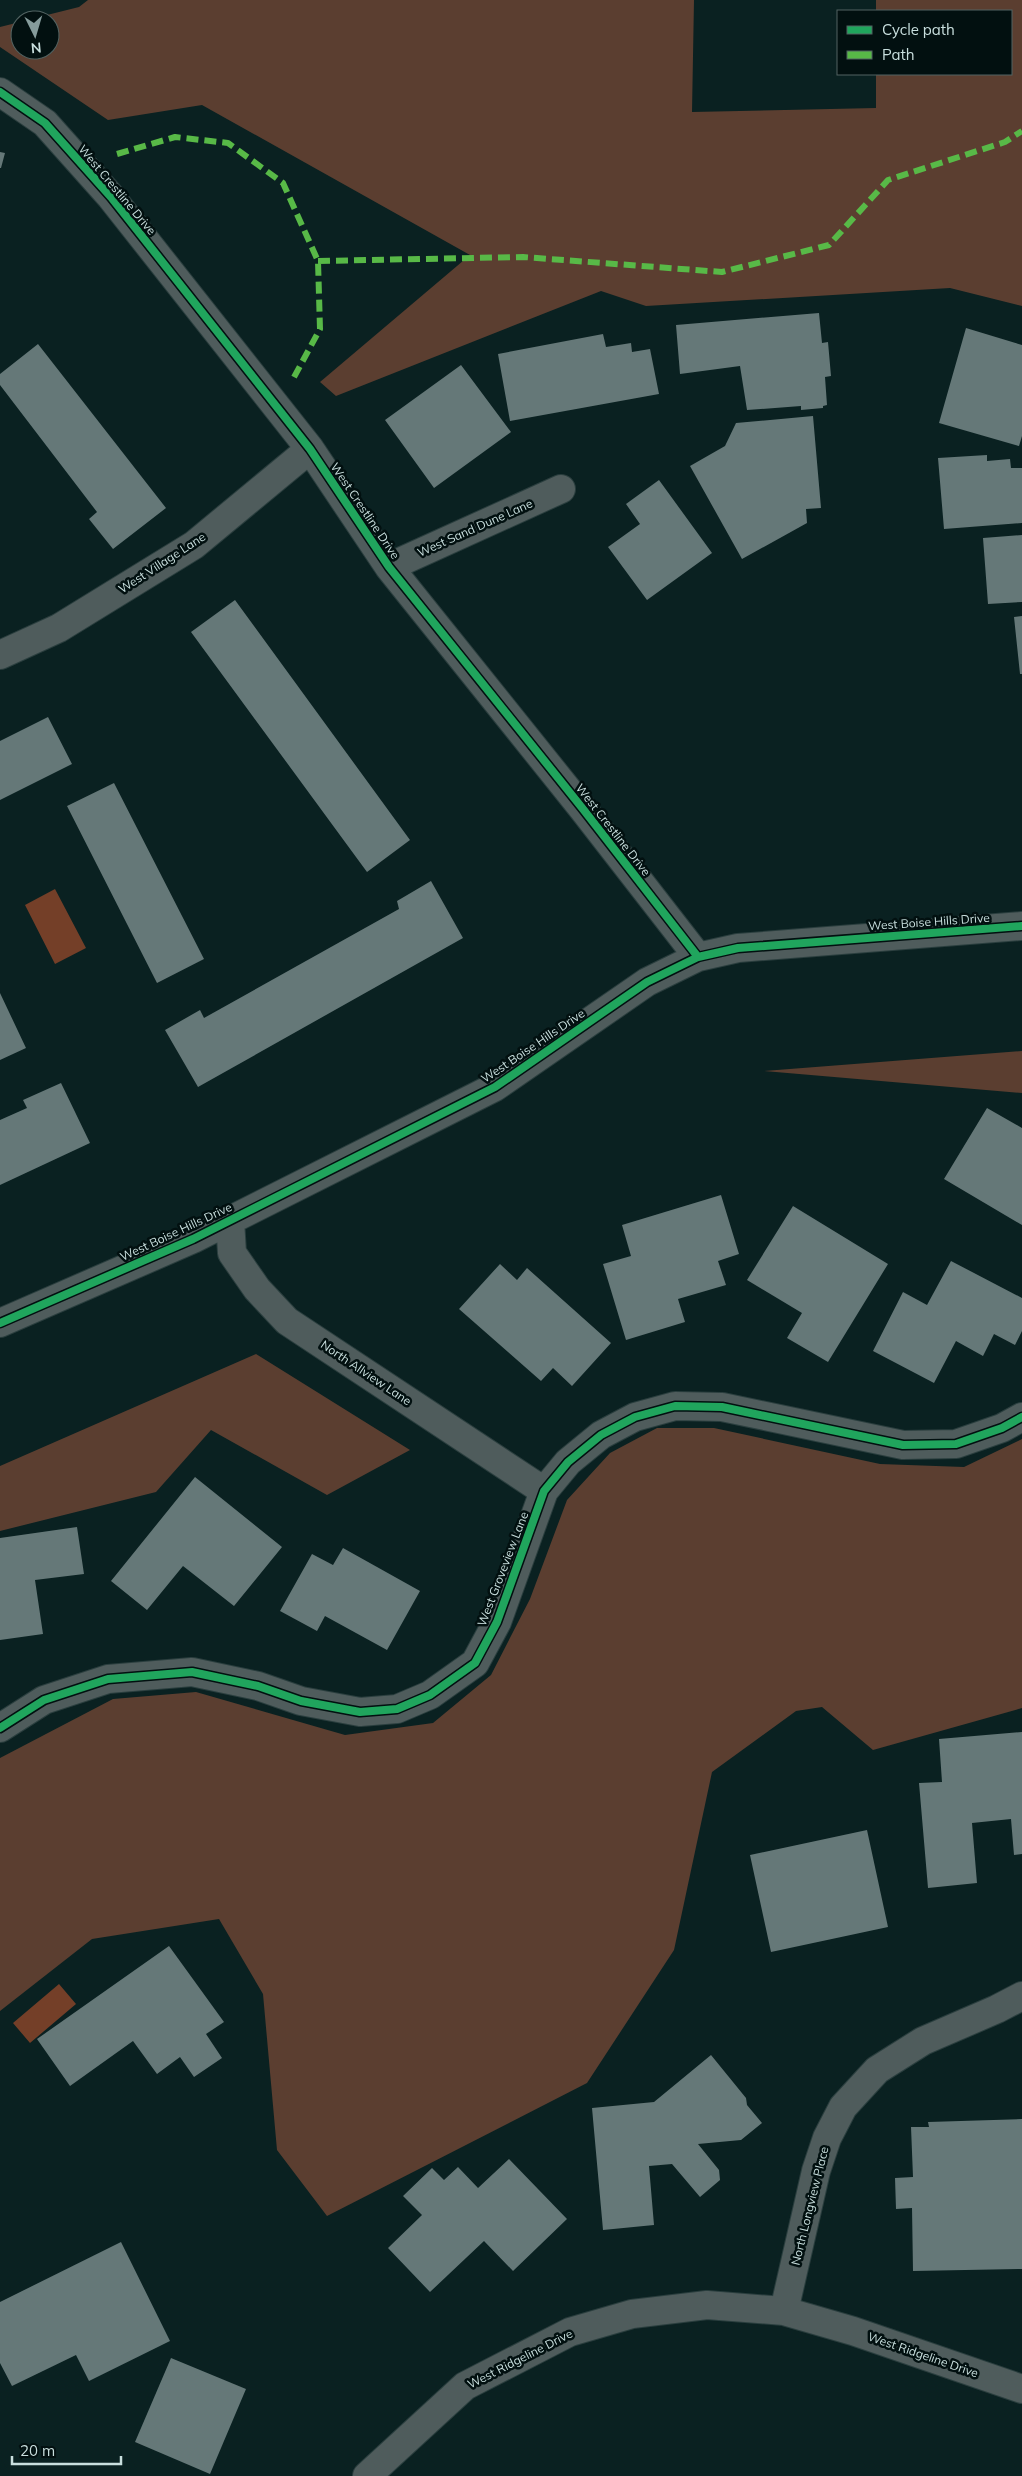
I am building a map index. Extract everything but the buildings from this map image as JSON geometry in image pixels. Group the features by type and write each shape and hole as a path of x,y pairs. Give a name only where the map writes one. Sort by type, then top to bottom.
{"street":[{"name":"West Crestline Drive","path":"0,92 45,123 111,197 310,449 389,567 584,809 698,957"},
{"name":"West Village Lane","path":"0,655 59,628 194,545 310,449"},
{"name":"West Sand Dune Lane","path":"389,567 561,490"},
{"name":"West Boise Hills Drive","path":"0,1323 230,1220 495,1087 647,982 698,957 738,948 1022,926"},
{"name":"North Allview Lane","path":"230,1220 232,1253 258,1289 287,1321 544,1491"},
{"name":"West Groveview Lane","path":"0,1728 44,1700 108,1679 192,1672 258,1686 301,1701 360,1712 397,1709 430,1695 475,1663 497,1622 544,1491 568,1462 601,1435 635,1417 675,1406 722,1407 903,1445 956,1444 1002,1428 1022,1417"},
{"name":"North Longview Place","path":"784,2311 816,2171 827,2138 843,2107 877,2070 923,2041 1022,1996"},
{"name":"West Ridgeline Drive","path":"366,2476 465,2386 570,2332 632,2314 707,2305 784,2311 853,2331 1022,2388"}],"shaded area":[{"path":"88,0 694,0 692,112 876,108 876,75 1012,75 1012,10 876,10 876,0 1022,0 1022,306 950,288 646,306 601,291 336,396 320,382 470,255 202,105 108,120 19,60 60,60 60,12 79,7"},
{"path":"10,24 10,54 0,47 0,27"},
{"path":"55,889 86,948 55,964 25,905"},
{"path":"1022,1051 1022,1093 764,1071"},
{"path":"256,1354 410,1450 327,1495 211,1430 156,1492 0,1531 0,1466"},
{"path":"657,1428 714,1428 880,1464 964,1467 1022,1439 1022,1708 873,1750 822,1707 796,1711 712,1772 674,1950 587,2083 327,2216 277,2150 263,1994 219,1919 92,1939 0,2011 0,1758 113,1699 196,1692 345,1735 433,1723 491,1675 530,1599 567,1500 610,1453"},
{"path":"59,1984 76,2004 30,2043 13,2023"}],"marked path":[{"path":"318,261 523,257 722,272 829,245 888,180 1005,142 1022,131"},
{"path":"117,154 175,137 228,143 283,183 318,261 320,329 293,379"}],"cycle path":[{"path":"0,92 45,123 111,197 310,449 389,567 583,809 698,957"},
{"path":"0,1323 193,1239 495,1087 647,982 698,957 738,948 1022,926"},
{"path":"0,1728 44,1700 108,1679 192,1672 258,1686 301,1701 360,1712 397,1709 430,1695 475,1663 497,1622 544,1491 568,1462 601,1435 635,1417 675,1406 722,1407 903,1445 956,1444 1002,1428 1022,1417"}]}
